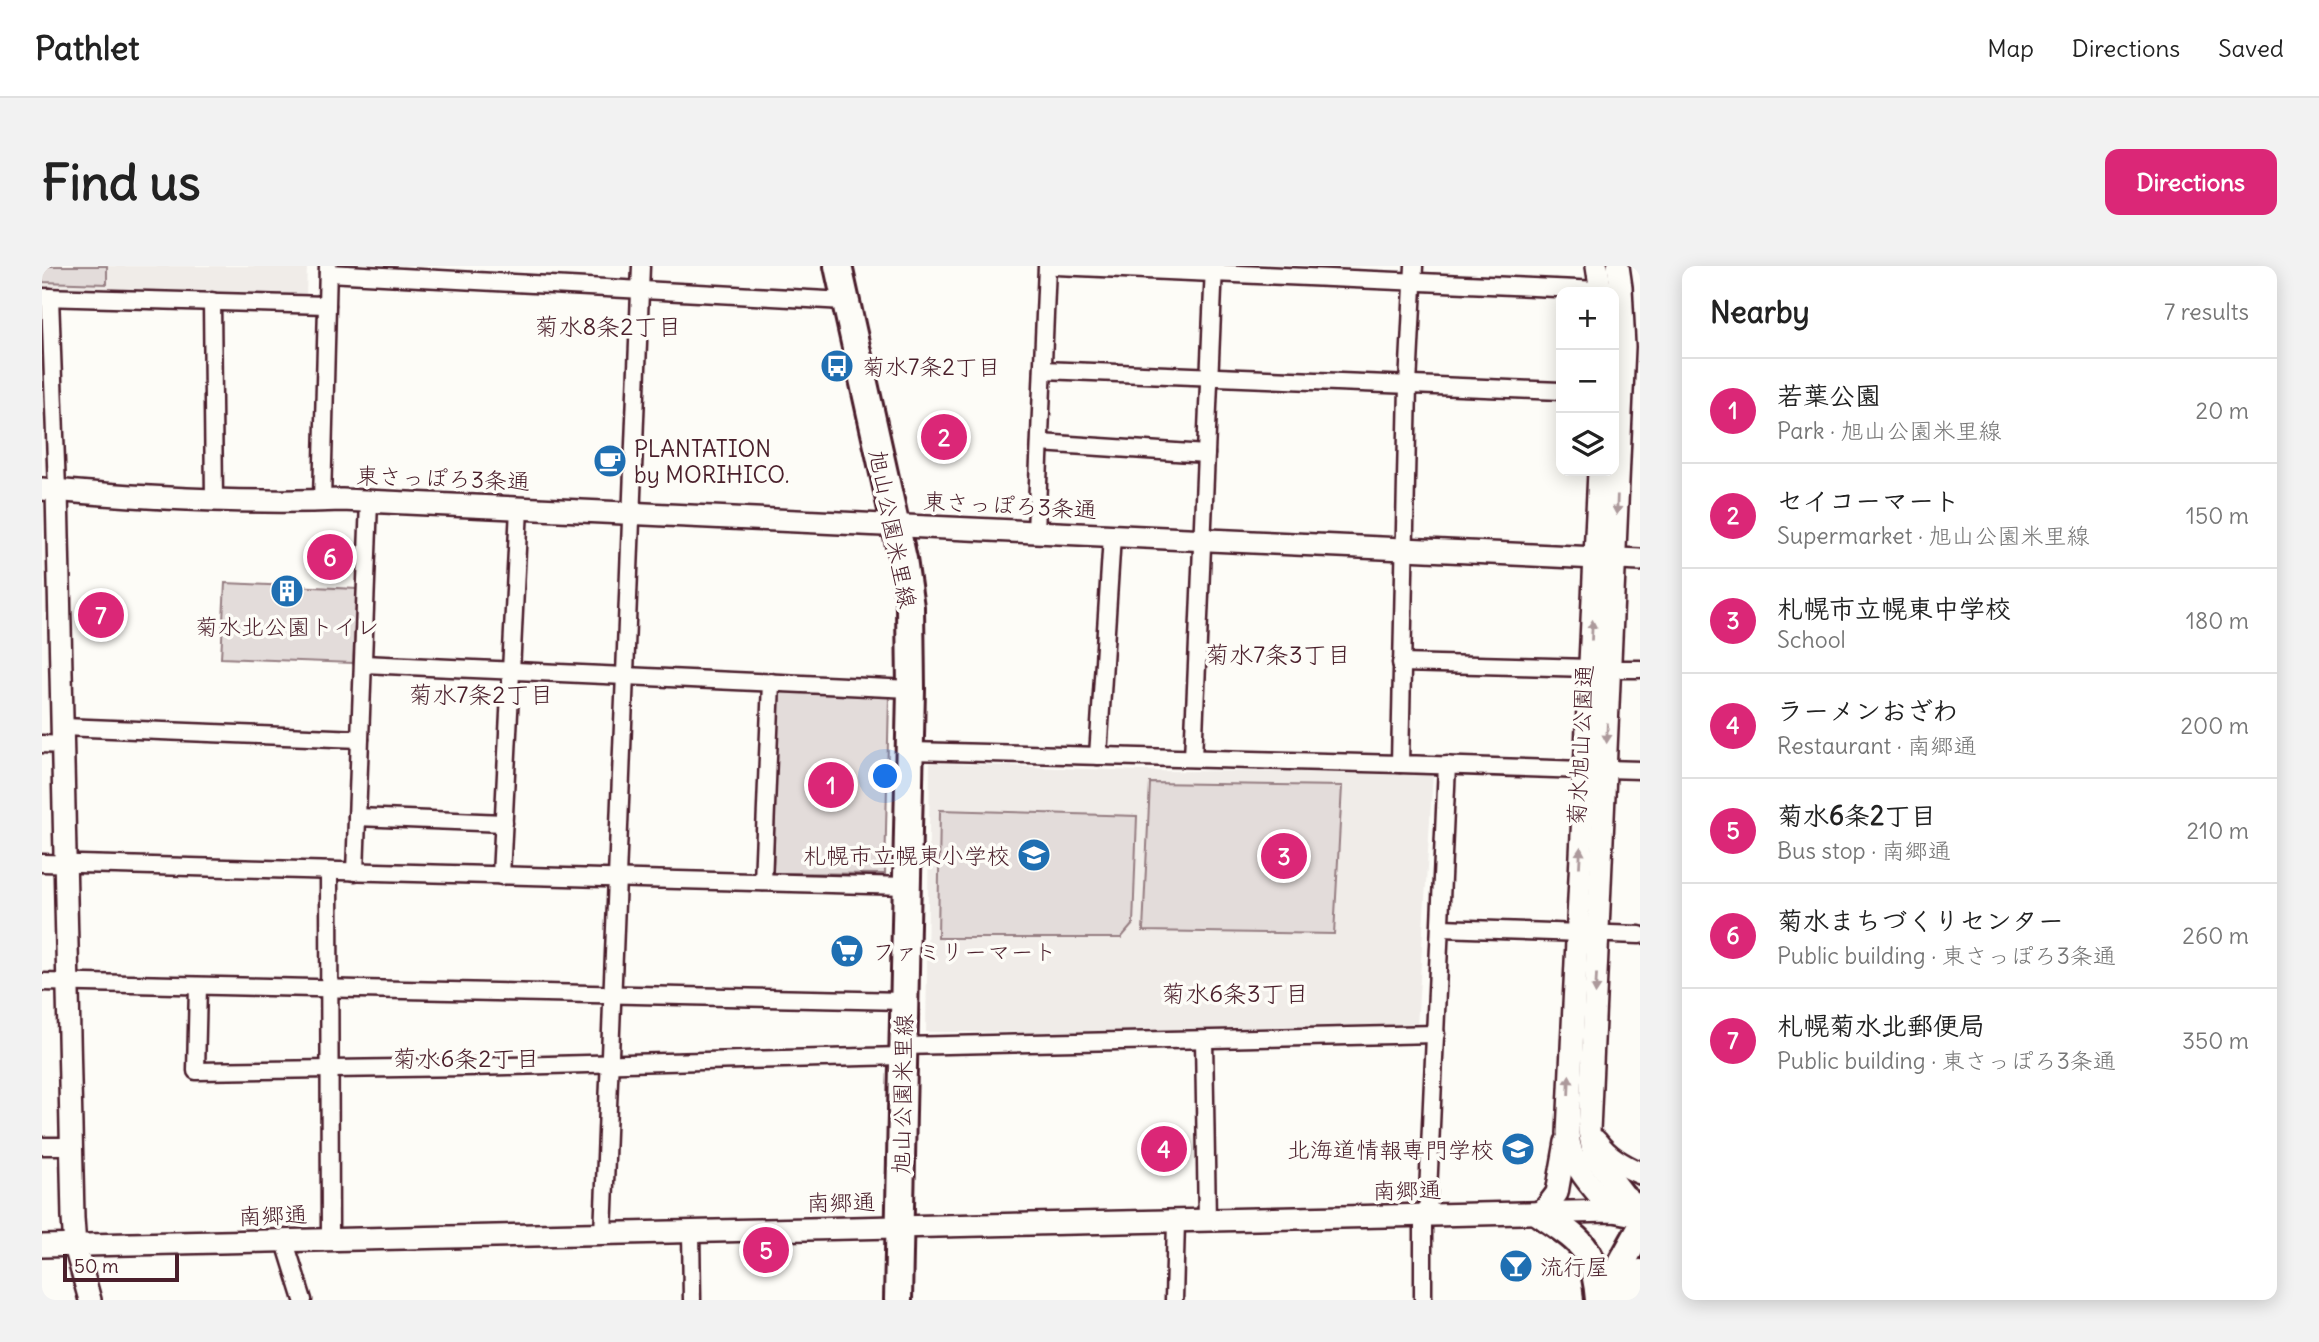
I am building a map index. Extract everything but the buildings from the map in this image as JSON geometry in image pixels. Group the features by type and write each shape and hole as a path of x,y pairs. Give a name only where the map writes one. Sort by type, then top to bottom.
{"main road":[{"name":"旭山公園米里線","path":"838,266 910,607 911,751 898,1300"},
{"path":"1541,1214 1570,1234 1587,1252 1596,1270 1600,1300"},
{"path":"1600,1300 1640,1230"},
{"path":"1626,1300 1640,1273"}],"street":[{"path":"603,1234 641,266"},
{"path":"1035,532 1048,266"},
{"path":"1056,266 1413,274 1557,287"},
{"path":"1597,266 1600,287"},
{"name":"菊水旭山公園通","path":"1614,1212 1577,1167 1569,1150 1578,1132 1598,933 1606,769 1600,668 1605,558 1624,346 1618,266"},
{"path":"1193,758 1214,269"},
{"path":"322,501 328,270 845,301"},
{"path":"1399,764 1413,274"},
{"path":"90,1300 75,1245 65,864 56,739 46,297 327,305"},
{"path":"212,301 214,501"},
{"path":"1043,370 1556,391"},
{"path":"1040,443 1206,454"},
{"name":"菊水旭山公園通","path":"1599,476 1605,558"},
{"name":"東さっぽろ3条通","path":"50,489 214,501 369,501 1640,560"},
{"path":"355,872 369,501"},
{"path":"501,876 519,508"},
{"path":"1098,756 1111,536"},
{"path":"1401,663 1640,669"},
{"path":"362,664 911,689"},
{"name":"菊水旭山公園通","path":"1600,668 1584,770 1576,932 1578,1132 1624,1195 1640,1208"},
{"path":"763,882 771,682"},
{"path":"56,739 360,739"},
{"path":"911,751 1584,770"},
{"path":"1423,1300 1447,765"},
{"path":"1606,769 1640,770"},
{"path":"357,817 504,823"},
{"path":"42,863 907,886"},
{"path":"329,871 330,1240"},
{"path":"1441,929 1640,936"},
{"path":"42,982 904,1001"},
{"path":"198,986 196,1071 610,1063 1204,1040 1436,1034"},
{"path":"1204,1040 1207,1221"},
{"path":"1541,1214 1557,1193 1578,1132 1620,1163 1640,1172"},
{"path":"42,1146 72,1146"},
{"name":"南郷通","path":"42,1246 1614,1212 1640,1216"},
{"path":"1174,1300 1176,1221"},
{"path":"691,1231 692,1300"},
{"path":"285,1242 303,1300"}],"shaded area":[{"path":"42,266 307,266 306,297 42,290"},
{"path":"42,266 107,266 107,284 42,282"},
{"path":"225,583 357,589 353,663 221,658"},
{"path":"778,691 889,696 885,874 773,873"},
{"path":"930,763 1143,771 1433,772 1417,1027 1207,1033 926,1032"},
{"path":"1150,783 1342,786 1334,934 1143,931"},
{"path":"940,810 1137,816 1133,924 1121,938 938,938"}],"place":[{"name":"菊水7条2丁目","path":"837,366"},
{"name":"セイコーマート","path":"944,437"},
{"name":"PLANTATION by MORIHICO.","path":"610,461"},
{"name":"菊水まちづくりセンター","path":"330,557"},
{"name":"菊水北公園トイレ","path":"287,591"},
{"name":"札幌菊水北郵便局","path":"101,615"},
{"name":"若葉公園","path":"831,785"},
{"name":"札幌市立幌東小学校","path":"1034,855"},
{"name":"札幌市立幌東中学校","path":"1284,856"},
{"name":"ファミリーマート","path":"847,951"},
{"name":"ラーメンおざわ","path":"1164,1149"},
{"name":"北海道情報専門学校","path":"1518,1149"},
{"name":"菊水6条2丁目","path":"766,1250"},
{"name":"流行屋","path":"1516,1266"}],"district":[{"name":"菊水8条2丁目","path":"608,326"},
{"name":"菊水7条3丁目","path":"1278,654"},
{"name":"菊水7条2丁目","path":"481,694"},
{"name":"菊水6条3丁目","path":"1235,993"},
{"name":"菊水6条2丁目","path":"466,1058"}]}
